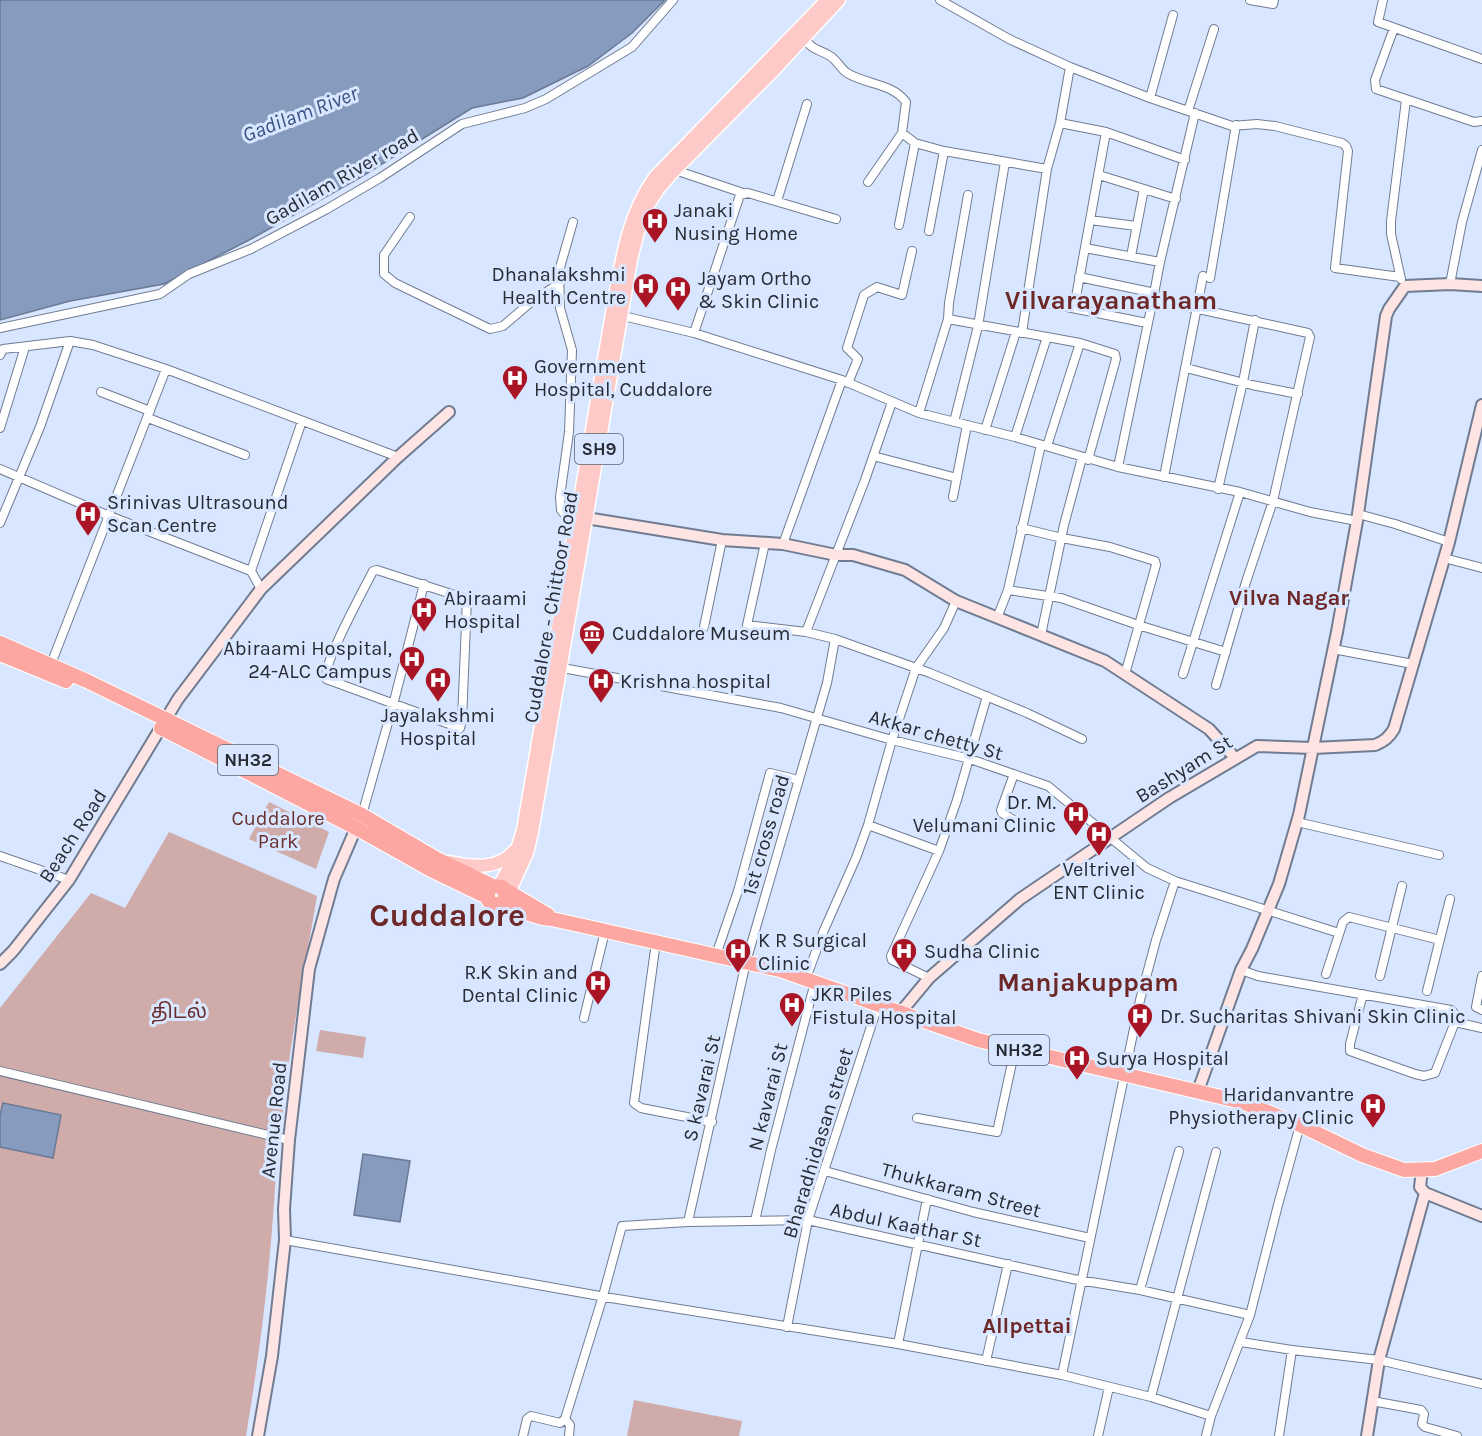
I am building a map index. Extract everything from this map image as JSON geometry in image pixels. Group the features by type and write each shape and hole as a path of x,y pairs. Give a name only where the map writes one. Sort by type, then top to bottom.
{"highway":[{"name":"NH32","path":"0,643 51,664 164,725 437,859 543,918 552,918 746,962 811,980 978,1040 1242,1102 1300,1125 1362,1155 1404,1170 1436,1169 1459,1162 1482,1151"},
{"name":"NH32","path":"0,654 164,725"},
{"name":"NH32","path":"359,822 430,870 527,902 552,918"}],"main road":[{"name":"Cuddalore - Chittoor Road","path":"499,893 522,850 617,314 643,216 671,167 827,0"},
{"name":"Cuddalore - Chittoor Road","path":"671,167 773,71 839,0"},
{"path":"437,859 472,867 501,861 522,850 520,886 527,902"}],"street":[{"name":"Gadilam River road","path":"0,328 160,294 189,274 251,249 327,208 380,178 462,124 525,108 546,99 632,47 673,0"},
{"path":"940,0 1009,39 1070,67 1150,98 1232,126 1257,124 1275,126 1342,143 1348,151 1335,268 1402,281 1482,286"},
{"path":"1250,0 1274,4 1274,0"},
{"path":"1383,0 1378,22 1482,59"},
{"path":"1150,98 1173,15"},
{"path":"1394,28 1374,85 1379,91 1481,123"},
{"path":"1118,467 1160,262 1185,160 1191,112 1214,29"},
{"path":"804,37 809,47 832,57 844,72 898,92 906,102 902,133 868,182"},
{"path":"985,430 1019,332 1027,299 1047,169 1060,123 1070,67"},
{"path":"1198,1091 1241,970 1280,884 1297,822 1334,649 1357,518 1386,316 1402,281 1391,234 1391,220 1406,100"},
{"path":"777,201 807,104"},
{"path":"1060,123 1106,132 1185,160"},
{"path":"1164,477 1236,125"},
{"path":"1074,308 1106,132"},
{"path":"902,133 915,143 944,151 1047,169"},
{"path":"899,225 915,143"},
{"path":"1450,284 1462,222 1482,150"},
{"path":"929,231 944,151"},
{"path":"954,422 978,326 1005,162"},
{"path":"671,167 743,193 836,219"},
{"path":"1099,175 1176,199"},
{"path":"1131,256 1144,189"},
{"path":"694,333 738,200 743,193"},
{"path":"919,413 948,319 968,195"},
{"path":"410,217 384,255 384,274 395,283 490,329 503,326 530,303 560,283"},
{"path":"1090,220 1137,226"},
{"path":"573,222 559,271 560,308 572,350 569,432 560,497 561,510 565,515 722,540 783,543 836,555 853,555 905,570 956,601 1105,661 1209,729 1235,758"},
{"path":"1085,248 1160,262"},
{"path":"783,543 845,381 858,359 847,348 864,295 877,287 902,294 912,251"},
{"path":"1079,277 1198,308 1308,333 1310,337 1273,501 1246,582 1216,686"},
{"path":"1027,299 1147,323"},
{"path":"617,314 694,333 845,381 919,413 1015,437 1085,459 1240,492 1317,514 1389,522 1449,542"},
{"path":"948,319 1080,344 1115,354 1116,359 1062,538 1041,635"},
{"path":"1218,489 1255,320"},
{"path":"1015,437 1047,338"},
{"path":"0,523 20,477 70,341"},
{"path":"0,355 3,349 70,341 93,345 166,369 398,457"},
{"path":"998,618 1008,590 1021,528 1044,446 1080,344"},
{"path":"0,428 25,347"},
{"path":"1186,368 1298,394"},
{"path":"51,664 107,515 166,369"},
{"path":"101,392 245,455"},
{"path":"806,632 892,402"},
{"name":"Bashyam St","path":"900,1013 928,978 1020,899 1169,798 1235,758 1257,746 1313,748 1375,745 1383,742 1394,729 1449,542 1482,405"},
{"name":"Beach Road","path":"0,964 69,880 185,690 261,589 398,457 449,412"},
{"path":"251,571 302,422"},
{"path":"953,497 967,425"},
{"path":"873,456 957,478"},
{"path":"0,469 107,515 251,571 261,589"},
{"path":"1183,674 1240,492"},
{"path":"1021,528 1110,546 1155,561 1156,565 1125,674"},
{"path":"704,627 722,540"},
{"path":"765,543 747,625 806,632 836,639 987,696 1082,739"},
{"path":"1444,558 1482,568"},
{"path":"373,571 385,571 467,599 460,728 393,705 326,679 324,673 373,571"},
{"path":"359,822 393,705 424,584"},
{"path":"1008,590 1061,598 1138,626 1226,652"},
{"name":"N kavarai St","path":"755,1221 824,930 868,825 916,668 944,628 956,601"},
{"name":"1st cross road","path":"746,962 827,683 836,639"},
{"path":"1334,649 1413,664"},
{"name":"Akkar chetty St","path":"556,667 781,708 892,741 970,759 1048,786 1146,868 1175,881 1339,933"},
{"path":"928,978 892,960 891,956 939,851 970,759 987,696"},
{"path":"716,955 738,891 770,773 799,780"},
{"path":"1014,774 1001,810 1002,813 1025,827"},
{"name":"Avenue Road","path":"258,1436 272,1356 285,1240 284,1209 289,1140 309,969 334,879 359,822"},
{"path":"1297,822 1438,855"},
{"path":"868,825 939,851"},
{"path":"0,856 69,880"},
{"path":"1062,1375 1146,972 1175,881"},
{"path":"1380,976 1402,886"},
{"path":"1427,991 1450,899"},
{"path":"1326,974 1343,922 1349,917 1440,940"},
{"path":"584,1018 604,931"},
{"path":"656,942 634,1103 641,1108 712,1122"},
{"name":"S kavarai St","path":"688,1222 746,962"},
{"path":"1241,970 1258,976 1363,994 1451,1010 1455,1013 1455,1022 1435,1073 1424,1076 1415,1074 1350,1051 1363,994"},
{"path":"1482,976 1476,1007 1482,1010"},
{"name":"Bharadhidasan street","path":"787,1327 808,1220 878,1005"},
{"path":"1455,1022 1482,1028"},
{"path":"917,1118 997,1132 1015,1049"},
{"path":"0,1071 289,1140"},
{"path":"1206,1436 1211,1416 1250,1315 1300,1125"},
{"path":"1140,1290 1179,1151"},
{"path":"1150,1397 1216,1152"},
{"path":"1404,1170 1423,1190 1482,1216"},
{"path":"1367,1436 1379,1360 1423,1190 1422,1170"},
{"name":"Thukkaram Street","path":"825,1171 1030,1227 1090,1238"},
{"path":"898,1344 927,1198"},
{"name":"Abdul Kaathar St","path":"603,1296 622,1226 688,1222 808,1220 1250,1315"},
{"path":"285,1240 603,1296 898,1344 1062,1375 1150,1397 1211,1416"},
{"path":"986,1361 1008,1264"},
{"path":"523,1436 527,1419 531,1416 560,1423 565,1419 603,1296"},
{"path":"1241,1342 1379,1360 1482,1384"},
{"path":"1279,1436 1292,1350"},
{"path":"1098,1436 1109,1387"},
{"path":"1372,1401 1421,1410 1424,1414 1422,1424 1425,1427 1443,1435 1457,1436"},
{"path":"565,1419 570,1425 569,1436"}],"green space":[{"name":"Cuddalore Park","path":"269,802 329,832 316,869 249,839"},
{"name":"திடல்","path":"169,832 317,896 290,1053 280,1148 264,1145 277,1149 273,1221 257,1365 246,1436 0,1436 0,1008 91,893 125,908"},
{"path":"320,1030 366,1037 363,1058 316,1051"},
{"path":"634,1400 742,1421 739,1436 627,1436"}],"water":[{"name":"Gadilam River","path":"0,0 665,0 632,33 588,66 523,98 472,108 361,177 251,239 164,284 70,301 0,320"},
{"path":"3,1103 61,1115 53,1158 0,1147 0,1115"},
{"path":"363,1154 410,1161 400,1222 354,1215"}],"place":[{"name":"Janaki Nusing Home","path":"655,244"},
{"name":"Dhanalakshmi Health Centre","path":"646,309"},
{"name":"Jayam Ortho & Skin Clinic","path":"678,312"},
{"name":"Government Hospital, Cuddalore","path":"515,401"},
{"name":"Srinivas Ultrasound Scan Centre","path":"88,537"},
{"name":"Abiraami Hospital","path":"424,633"},
{"name":"Cuddalore Museum","path":"592,656"},
{"name":"Abiraami Hospital, 24-ALC Campus","path":"412,682"},
{"name":"Jayalakshmi Hospital","path":"438,703"},
{"name":"Krishna hospital","path":"601,704"},
{"name":"Dr. M. Velumani Clinic","path":"1076,837"},
{"name":"Veltrivel ENT Clinic","path":"1099,857"},
{"name":"K R Surgical Clinic","path":"738,974"},
{"name":"Sudha Clinic","path":"904,974"},
{"name":"R.K Skin and Dental Clinic","path":"598,1006"},
{"name":"JKR Piles Fistula Hospital","path":"792,1028"},
{"name":"Dr. Sucharitas Shivani Skin Clinic","path":"1140,1039"},
{"name":"Surya Hospital","path":"1077,1081"},
{"name":"Haridanvantre Physiotherapy Clinic","path":"1373,1129"}],"district":[{"name":"Vilvarayanatham","path":"1111,300"},
{"name":"Vilva Nagar","path":"1289,598"},
{"name":"Cuddalore","path":"447,915"},
{"name":"Manjakuppam","path":"1088,982"},
{"name":"Allpettai","path":"1027,1326"}]}
